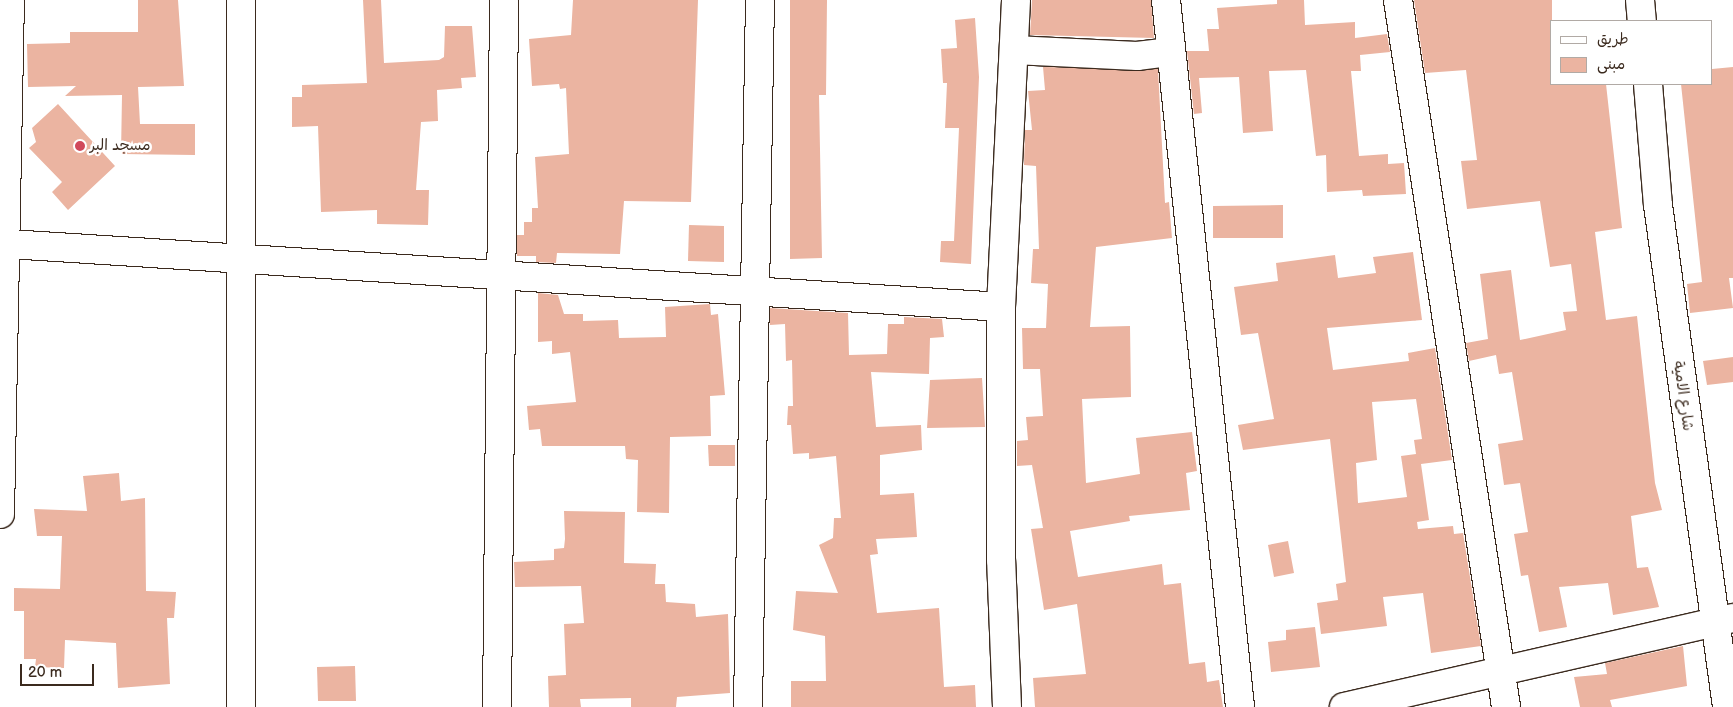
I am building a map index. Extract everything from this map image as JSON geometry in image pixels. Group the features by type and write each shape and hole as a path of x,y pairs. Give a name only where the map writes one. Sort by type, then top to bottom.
{"street":[{"path":"0,514 9,244 4,106 10,0"},
{"path":"241,0 243,257 241,707"},
{"path":"497,707 498,274 504,0"},
{"path":"748,707 757,288 760,0"},
{"path":"1007,707 1001,560 1000,307 1016,0"},
{"path":"1166,0 1240,707"},
{"path":"1398,0 1506,707"},
{"path":"1640,0 1642,20"},
{"path":"1014,50 1064,55 1171,52"},
{"name":"شارع الامية","path":"1648,85 1658,205 1723,620 1727,707"},
{"path":"9,244 757,288 1000,307"},
{"path":"1344,707 1723,620"}],"building":[{"path":"138,0 178,0 184,86 138,87 140,124 195,124 195,155 121,154 122,95 65,96 76,86 28,87 27,44 70,43 70,32 138,32"},
{"path":"363,0 381,0 384,63 439,60 444,57 445,26 472,26 476,77 461,78 462,88 437,90 438,121 421,122 416,190 429,190 428,225 377,224 377,210 321,212 318,126 292,127 292,97 302,97 302,85 367,83"},
{"path":"573,0 698,0 691,202 624,201 620,254 557,253 556,263 536,262 536,256 517,256 517,235 524,235 524,222 532,222 532,208 538,208 535,157 569,154 566,88 560,89 559,84 532,86 529,39 571,35"},
{"path":"790,0 827,0 826,95 819,95 822,258 790,259"},
{"path":"1032,0 1151,0 1154,38 1030,35"},
{"path":"1277,0 1304,0 1305,25 1355,22 1355,38 1387,34 1390,52 1360,55 1361,71 1351,71 1359,156 1388,154 1388,164 1404,163 1406,194 1363,196 1362,190 1327,192 1326,155 1316,156 1306,70 1269,71 1273,131 1243,133 1239,77 1199,78 1202,113 1194,114 1187,51 1209,51 1207,29 1219,29 1217,8 1277,4"},
{"path":"1414,0 1552,0 1552,20 1550,20 1550,85 1606,85 1622,228 1595,232 1606,320 1637,316 1655,483 1662,510 1631,516 1637,568 1648,567 1659,607 1613,615 1608,583 1559,587 1567,627 1539,632 1528,575 1521,576 1514,534 1528,532 1520,483 1504,485 1498,444 1523,440 1512,372 1499,374 1496,355 1469,361 1466,343 1488,339 1480,274 1511,270 1520,340 1566,330 1563,312 1577,311 1571,264 1550,267 1540,201 1467,209 1461,161 1477,160 1466,70 1425,73"},
{"path":"975,18 979,77 971,264 940,262 941,241 954,241 959,128 945,128 947,83 943,83 941,49 957,48 955,20"},
{"path":"1043,67 1158,69 1165,203 1169,202 1172,238 1096,247 1090,327 1130,326 1131,397 1082,399 1086,483 1140,474 1136,438 1192,432 1197,471 1186,473 1190,510 1129,516 1130,521 1070,531 1078,577 1162,564 1164,585 1181,583 1189,664 1205,662 1207,682 1219,680 1223,707 1035,707 1033,678 1086,674 1077,604 1044,610 1031,529 1043,528 1032,465 1017,466 1017,441 1028,440 1026,417 1043,416 1040,369 1023,369 1022,328 1046,328 1048,284 1031,283 1033,249 1039,249 1036,166 1024,165 1025,130 1032,130 1028,91 1045,90"},
{"path":"1733,67 1733,278 1729,278 1733,308 1690,313 1687,284 1702,282 1681,85 1713,85 1713,69"},
{"path":"58,104 115,166 68,210 52,192 62,182 29,148 36,142 32,128"},
{"path":"1283,205 1283,238 1213,238 1213,206"},
{"path":"689,225 724,226 724,262 688,261"},
{"path":"1413,252 1422,320 1327,328 1333,370 1409,361 1408,353 1435,348 1452,460 1421,464 1429,520 1417,522 1418,529 1453,526 1454,534 1463,533 1481,646 1431,653 1423,593 1383,597 1387,626 1321,634 1317,603 1338,600 1336,584 1346,582 1330,439 1243,450 1238,425 1274,419 1258,333 1241,335 1234,287 1278,281 1276,263 1335,255 1338,278 1376,273 1373,257","holes":["1416,399 1422,439 1414,440 1416,454 1401,456 1407,497 1358,503 1356,463 1377,460 1372,402"]},
{"path":"538,293 558,295 564,314 583,314 583,321 618,320 619,338 666,337 665,307 710,304 711,315 718,314 725,395 710,396 711,436 670,437 669,513 637,512 638,460 626,459 625,446 542,446 540,429 529,430 527,406 576,402 570,352 552,354 552,341 538,342"},
{"path":"770,308 848,313 849,355 887,354 888,324 904,324 904,317 942,319 944,337 930,338 929,374 871,372 876,427 921,425 922,450 880,455 880,495 914,493 917,537 876,539 878,554 870,555 877,613 939,608 944,687 975,685 976,707 791,707 791,681 826,681 825,636 793,630 796,591 838,593 819,545 833,538 834,518 841,518 836,456 809,459 809,453 793,454 791,425 787,425 788,406 793,406 792,360 786,361 785,324 770,325"},
{"path":"1733,357 1733,382 1707,385 1703,361"},
{"path":"982,378 985,427 927,428 930,380"},
{"path":"708,445 735,445 735,466 709,466"},
{"path":"119,473 121,501 145,498 146,591 176,592 174,618 167,618 170,684 118,688 116,643 65,640 64,668 35,667 36,659 24,659 24,611 14,611 14,588 60,589 62,536 37,536 34,509 87,511 83,476"},
{"path":"564,511 625,512 624,563 656,564 655,584 665,584 666,602 695,604 696,617 728,614 730,693 677,697 676,707 631,707 631,698 580,699 581,707 549,707 548,676 566,675 564,624 584,623 581,586 515,587 514,562 554,560 554,549 564,548"},
{"path":"1288,541 1294,573 1274,577 1268,545"},
{"path":"1315,627 1320,667 1271,672 1268,642 1286,640 1286,630"},
{"path":"1683,646 1687,686 1610,700 1612,707 1580,707 1574,677 1607,674 1605,663"},
{"path":"355,666 356,701 318,701 317,667"}],"place":[{"name":"مسجد البر","path":"80,146"}]}
